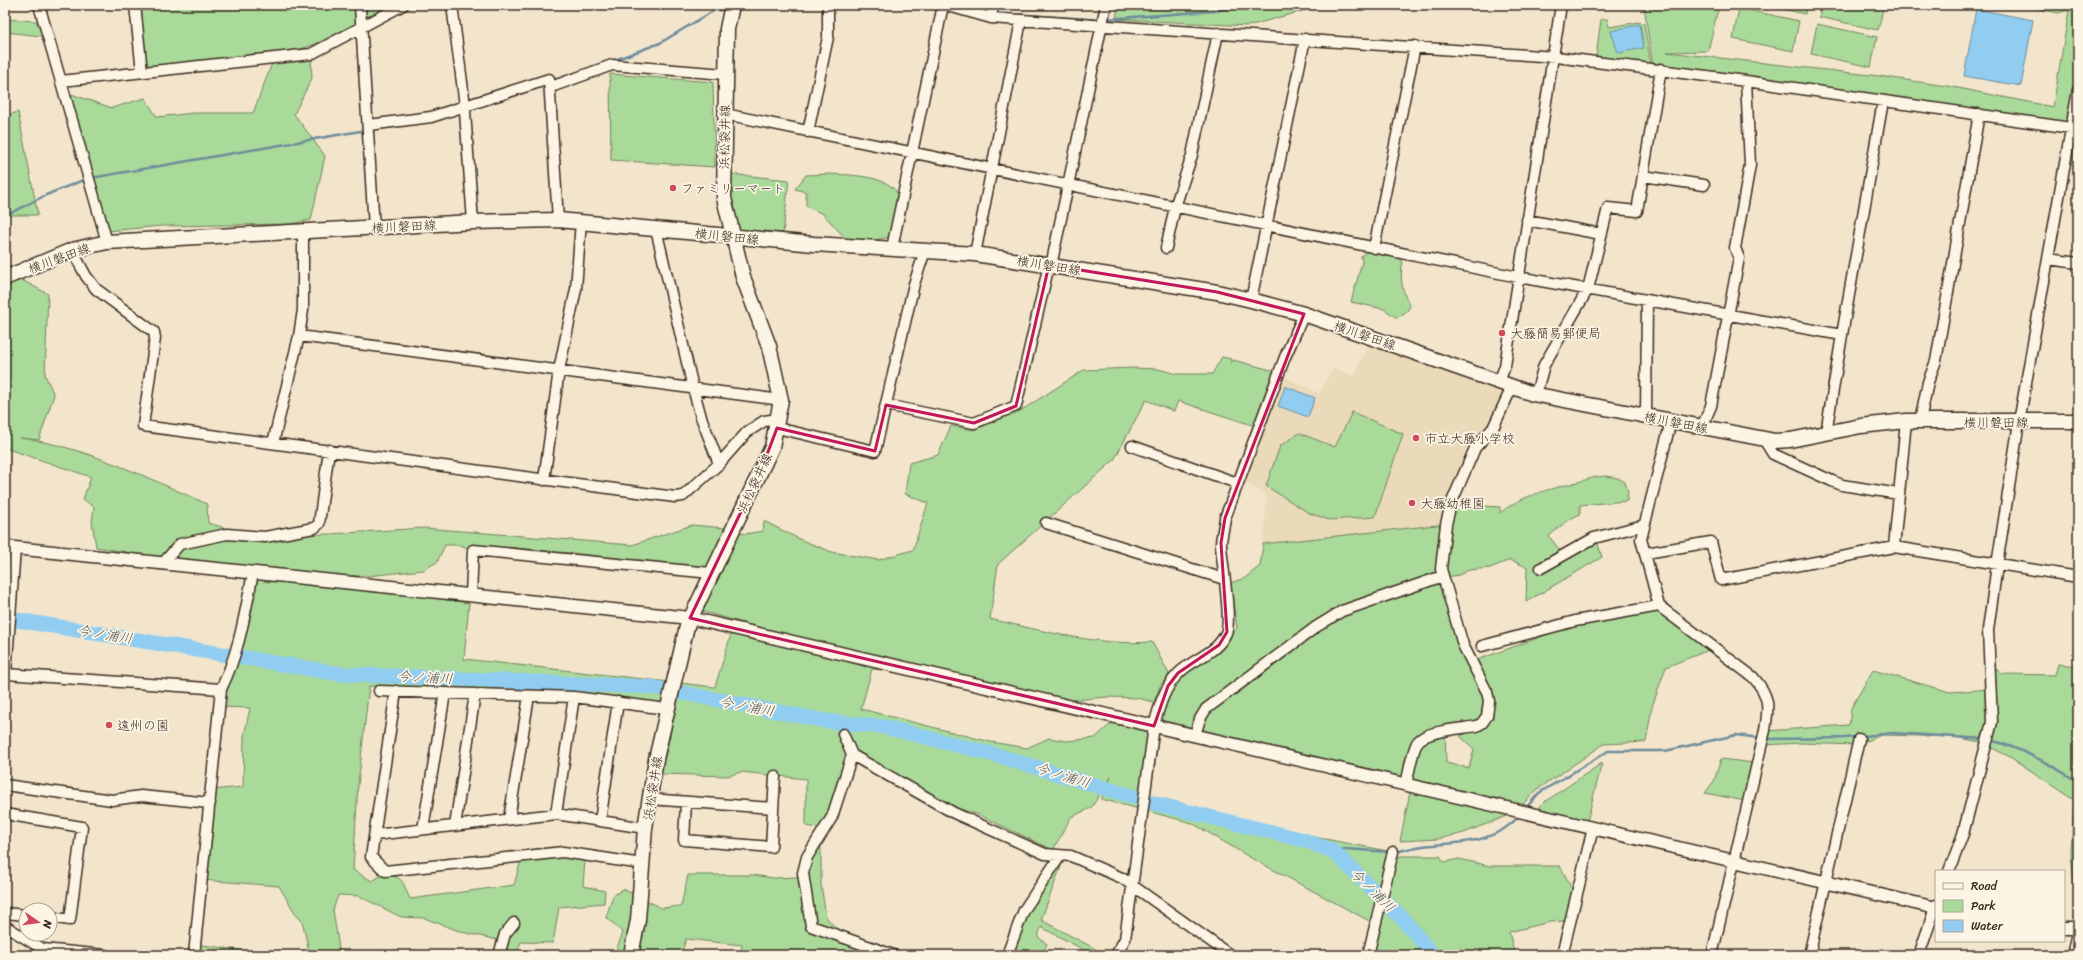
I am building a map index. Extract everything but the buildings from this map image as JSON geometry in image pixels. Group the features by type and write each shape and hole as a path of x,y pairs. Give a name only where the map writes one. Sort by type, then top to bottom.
{"main road":[{"name":"浜松袋井線","path":"631,955 638,920 649,799 656,759 690,618 772,447 780,400 769,346 743,277 724,198 726,29 732,5"},
{"name":"横川磐田線","path":"5,278 72,250 108,242 473,222 558,220 582,221 732,236 975,254 1217,292 1304,314 1536,394 1776,441 1790,440 1861,426 1913,421 2078,421"}],"street":[{"path":"39,5 108,242"},
{"path":"135,5 142,72"},
{"path":"360,5 369,125 374,228"},
{"path":"61,81 311,54 403,5"},
{"path":"452,5 465,109 473,222"},
{"path":"808,132 828,37 828,5"},
{"path":"892,248 944,5 991,18 1021,21 1553,56 1661,69 2075,128"},
{"path":"991,18 993,5"},
{"path":"886,405 974,423 1016,406 1068,186 1106,5"},
{"path":"1406,785 1416,744 1422,738 1430,734 1477,726 1482,723 1487,716 1489,701 1487,692 1463,645 1441,569 1446,524 1451,504 1475,448 1493,428 1506,384 1505,366 1561,5"},
{"path":"975,254 1021,21"},
{"path":"1166,248 1175,207 1192,155 1218,33"},
{"path":"1251,300 1305,39"},
{"path":"1374,248 1415,46"},
{"path":"369,125 431,117 465,109 612,65 725,74"},
{"path":"1536,394 1544,365 1588,289 1608,208 1637,211 1661,69"},
{"path":"1702,427 1712,406 1739,258 1735,248 1750,165 1746,81"},
{"path":"550,84 558,220"},
{"path":"1949,870 1963,834 1992,722 1988,630 2019,422 2048,259 2075,128 2078,90"},
{"path":"1826,433 1883,101"},
{"path":"725,114 912,154 1518,277 1842,335"},
{"path":"1894,547 1899,494 1913,421 1936,361 1979,114"},
{"path":"1643,176 1704,185"},
{"path":"1527,220 1601,234"},
{"path":"544,480 559,370 576,289 582,221"},
{"path":"656,229 693,388 701,417 720,464"},
{"path":"272,443 299,336 303,310 303,232"},
{"path":"72,250 86,276 96,289 154,332 155,338 143,426 674,497 684,496 720,464 747,432 764,421 876,451 914,284 925,250"},
{"path":"2048,259 2078,263"},
{"path":"1646,416 1647,300"},
{"path":"1116,955 1125,939 1154,726 1162,699 1168,686 1178,674 1219,645 1227,632 1228,617 1222,539 1225,518 1285,357 1304,314"},
{"path":"299,336 780,400"},
{"path":"1671,421 1641,539 1659,606 1753,677 1762,688 1767,700 1765,730 1733,860 1712,955"},
{"path":"1763,438 1773,454 1832,482 1899,494"},
{"path":"1132,446 1237,483"},
{"path":"162,564 180,544 227,534 265,537 314,528 319,524 329,450"},
{"path":"1046,523 1224,579"},
{"path":"1540,568 1594,538 1644,525"},
{"path":"1646,554 1711,542 1721,580 1894,547 2078,577"},
{"path":"221,689 6,674 8,628 12,588 10,548 690,618 1935,907"},
{"path":"471,595 473,550 712,573"},
{"path":"194,955 221,689 231,668 237,650 253,573"},
{"path":"1195,735 1200,719 1206,709 1316,627 1342,611 1443,576"},
{"path":"1482,646 1575,621 1659,606"},
{"path":"379,691 574,697 618,702 670,696"},
{"path":"396,691 371,857 385,871 563,852 642,864"},
{"path":"423,829 445,693"},
{"path":"455,826 475,694"},
{"path":"509,819 529,696"},
{"path":"556,814 574,697"},
{"path":"600,821 618,702"},
{"path":"843,734 852,755 954,814 1045,854 1071,856 1122,878 1230,955"},
{"path":"1809,955 1859,739"},
{"path":"852,755 832,817 807,857 803,873 807,913 811,926 893,955"},
{"path":"686,802 684,840 771,847 775,776"},
{"path":"5,785 112,800 141,796 210,803"},
{"path":"649,799 773,808"},
{"path":"5,814 82,827 70,920 58,919"},
{"path":"375,835 556,814 646,828"},
{"path":"1562,955 1593,828"},
{"path":"1368,955 1393,852"},
{"path":"1007,955 1024,910 1060,856"},
{"path":"1919,955 1935,910"},
{"path":"5,912 18,914"},
{"path":"499,955 505,934 514,923"},
{"path":"5,926 44,949 105,955"},
{"path":"2065,928 2078,928"},
{"path":"2073,955 2078,933"}],"highlighted area":[{"path":"1049,265 1217,292 1304,314 1225,518 1221,543 1227,632 1219,645 1178,673 1168,686 1154,726 690,618 762,468 777,428 875,451 886,405 974,423 1016,406"}],"shaded area":[{"path":"1369,342 1504,390 1446,524 1263,544 1267,495 1245,483 1283,376 1319,393 1333,368 1354,376"}],"green space":[{"path":"135,5 357,5 362,28 277,57 311,54 312,78 294,114 325,156 311,220 290,224 161,226 108,231 67,100 41,36 5,32 5,19 36,21 48,43 65,92 112,108 145,98 157,117 194,113 253,113 274,58 142,72"},
{"path":"364,5 390,5 383,16 364,21"},
{"path":"999,5 1048,5 1047,9 997,8"},
{"path":"1118,5 1324,5 1248,26 1116,19"},
{"path":"1644,5 1719,5 1708,51 1667,52 1879,76 1953,87 2053,107 2069,10 2058,13 2020,5 2078,5 2078,90 2072,124 1653,68"},
{"path":"1764,5 1806,5 1805,14"},
{"path":"1821,5 1884,5 1878,30 1819,17"},
{"path":"1739,8 1799,21 1793,51 1733,39"},
{"path":"1601,19 1607,19 1609,27 1639,22 1644,23 1651,65 1596,57"},
{"path":"1817,24 1877,37 1871,67 1811,54"},
{"path":"610,74 713,82 715,167 611,160"},
{"path":"18,112 38,215 5,215 5,116"},
{"path":"730,174 789,180 783,233 739,231 730,204"},
{"path":"827,174 862,176 875,179 886,183 895,190 900,199 900,211 889,237 868,242 848,241 823,214 806,206 806,192 795,189 806,175"},
{"path":"1370,250 1399,257 1403,262 1401,274 1402,284 1410,306 1407,311 1397,318 1384,309 1351,302 1362,262 1361,256"},
{"path":"20,279 48,294 45,375 54,395 39,440 20,438 68,448 139,474 207,504 208,523 253,536 330,534 424,528 632,545 692,525 725,528 745,534 763,531 764,521 799,539 832,552 878,560 913,550 928,503 905,494 909,463 938,455 951,426 974,430 1022,410 1084,370 1133,368 1158,369 1177,374 1212,374 1222,357 1231,359 1231,363 1233,360 1275,371 1255,426 1178,401 1174,411 1146,400 1114,460 998,564 990,619 1050,633 1091,640 1131,643 1152,642 1169,674 1160,686 1154,702 1137,698 1107,697 1051,702 929,674 872,669 861,709 991,742 1027,748 1049,738 1067,741 1095,738 1113,722 1135,721 1132,729 1133,727 1151,731 1139,798 1309,836 1393,852 1388,875 1400,856 1440,856 1444,862 1459,859 1490,866 1560,866 1576,896 1566,921 1550,922 1509,932 1515,955 1368,955 1375,924 1251,858 1192,823 1101,799 1111,777 1091,808 1071,817 1053,850 979,815 926,798 852,755 825,829 806,826 806,779 741,772 727,776 661,774 677,704 461,693 369,686 358,785 353,870 372,881 384,874 396,877 404,884 410,899 514,885 522,856 571,852 585,860 583,886 605,891 604,903 559,907 553,943 521,942 516,955 501,946 502,941 462,932 424,918 401,917 359,896 338,895 333,910 340,955 310,955 302,921 297,916 279,886 202,880 211,790 243,787 244,736 250,708 219,707 253,573 96,547 92,522 94,507 83,499 91,477 5,448 5,285","holes":["445,545 460,545 473,550 711,574 694,609 778,633 866,667 733,628 715,687 464,659 469,603 258,574 367,576 423,570 437,562"]},
{"path":"1352,412 1403,434 1375,517 1329,520 1309,513 1266,486 1280,446 1299,433 1335,447"},
{"path":"1606,476 1618,478 1625,482 1628,492 1627,501 1580,505 1580,514 1568,520 1549,536 1563,555 1597,541 1602,557 1526,602 1527,567 1510,560 1490,568 1469,570 1459,575 1440,578 1454,634 1469,669 1484,693 1484,710 1479,721 1445,725 1446,763 1469,768 1474,749 1460,736 1488,725 1492,695 1477,660 1557,631 1659,606 1714,648 1666,667 1652,707 1646,742 1604,744 1538,789 1521,806 1485,796 1160,720 1174,679 1206,661 1237,628 1230,583 1245,578 1260,566 1263,544 1446,524 1451,504 1500,507 1500,513 1522,500 1546,490 1596,477"},
{"path":"1990,660 2001,674 2055,675 2058,664 2078,666 2078,919 2071,854 2074,799 2010,757 1980,742 1955,737 1882,735 1855,745 1801,743 1763,745 1766,731 1849,725 1851,708 1873,670 1950,692 1990,689"},
{"path":"1721,759 1754,763 1745,801 1705,793 1714,781"},
{"path":"1602,763 1587,821 1539,808 1543,803"},
{"path":"1410,792 1509,815 1464,833 1438,839 1400,841"},
{"path":"821,837 821,884 826,917 848,942 893,955 741,955 742,945 686,939 681,955 614,955 623,933 606,917 613,896 623,889 662,908 681,906 688,875 752,875 774,878 797,877"},
{"path":"1064,858 1041,920 1107,955 1084,955 1086,951 1041,927 1038,937 1047,944 1042,955 1007,955 1026,907"},
{"path":"195,944 275,955 194,955"}],"water":[{"path":"1976,9 2033,20 2021,86 1964,76"},
{"path":"1640,24 1644,48 1618,53 1611,31"},
{"path":"1285,386 1315,398 1308,417 1278,406"}],"waterway":[{"path":"743,7 760,5"},
{"path":"966,5 979,10"},
{"path":"1106,19 1214,11 1248,5"},
{"path":"612,61 660,43 715,10 723,10"},
{"path":"994,13 1101,20"},
{"path":"551,81 585,70"},
{"path":"375,129 401,126"},
{"path":"91,178 366,130"},
{"path":"5,216 46,195 86,179"},
{"name":"今ノ浦川","path":"5,618 341,674 651,687 826,721 885,727 996,755 1157,804 1304,840 1333,851 1402,918 1433,955"},
{"path":"1765,739 1845,738 1893,733 1986,739"},
{"path":"1526,808 1539,793 1608,751 1665,751 1736,735 1760,738"},
{"path":"1990,740 2002,743 2036,758 2058,769 2078,782"},
{"path":"1396,852 1420,846 1463,842 1487,837 1510,825 1520,815"},
{"path":"1333,851 1346,849 1391,852"}],"place":[{"name":"ファミリーマート","path":"673,188"},
{"name":"大藤簡易郵便局","path":"1502,333"},
{"name":"市立大藤小学校","path":"1416,438"},
{"name":"大藤幼稚園","path":"1412,503"},
{"name":"遠州の園","path":"109,725"}]}
